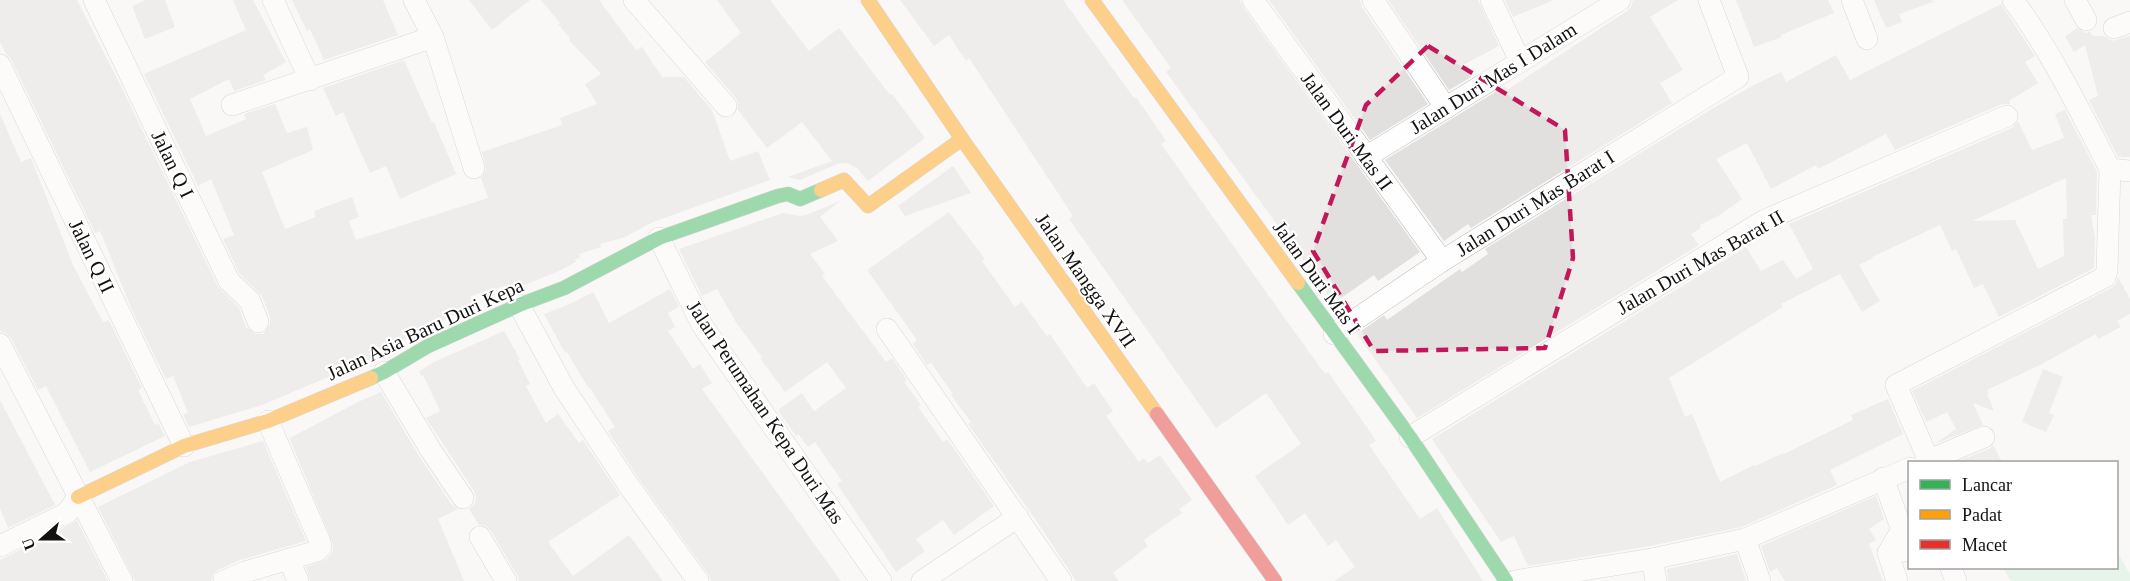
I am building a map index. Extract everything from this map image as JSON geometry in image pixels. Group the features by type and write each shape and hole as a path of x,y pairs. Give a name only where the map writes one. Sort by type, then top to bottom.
{"street":[{"name":"Jalan Q I","path":"94,0 229,281 250,302 258,322"},
{"path":"273,0 309,80"},
{"path":"414,0 432,37 474,168"},
{"path":"634,0 726,106"},
{"name":"Jalan Mangga XVII","path":"868,0 962,139 1275,581"},
{"name":"Jalan Duri Mas I","path":"1092,0 1410,437 1506,581"},
{"name":"Jalan Duri Mas II","path":"1253,0 1442,261"},
{"path":"1373,0 1446,108"},
{"path":"1491,0 1520,61"},
{"name":"Jalan Duri Mas I Dalam","path":"1366,157 1520,61 1596,6 1620,0"},
{"name":"Jalan Duri Mas Barat I","path":"1334,334 1442,261 1738,77 1709,0"},
{"path":"1852,0 1867,39"},
{"path":"1927,461 1896,385 2107,274 2120,170 2013,0"},
{"path":"2075,0 2086,20"},
{"path":"232,105 432,37"},
{"name":"Jalan Q II","path":"0,65 184,446"},
{"name":"Jalan Duri Mas Barat II","path":"1410,437 1765,220 2007,116"},
{"name":"Jalan Asia Baru Duri Kepa","path":"78,497 184,446 268,422 384,372 428,346 519,304 564,288 659,238 788,194 800,199 844,180 868,206 962,139"},
{"name":"Jalan Perumahan Kepa Duri Mas","path":"659,238 702,325 881,581"},
{"path":"519,304 564,387 629,486 698,581"},
{"path":"887,329 1061,581"},
{"path":"0,344 122,581"},
{"path":"384,372 462,498"},
{"path":"224,581 317,551 321,547 268,422"},
{"path":"1929,461 1984,437"},
{"path":"1514,581 1652,559 1745,539 1908,469"},
{"path":"1883,478 1901,531 1888,553 1897,581"},
{"path":"0,546 67,513 78,497"},
{"path":"922,581 1018,517"},
{"path":"480,537 506,581"},
{"path":"1745,539 1760,581"},
{"path":"1888,553 1908,550"},
{"path":"289,559 298,581"},
{"path":"1652,559 1656,581"}],"highlighted area":[{"path":"1428,46 1565,130 1573,258 1545,348 1374,351 1313,251 1366,105"}],"green space":[{"path":"2118,553 2130,574 2130,581 2011,581 2004,569 2118,569"}],"building":[{"path":"0,0 77,0 218,287 239,308 246,327 255,334 263,334 270,325 270,317 262,296 239,273 223,239 234,235 211,179 198,186 144,74 246,30 233,0 253,0 286,62 263,75 266,80 234,91 229,79 190,99 206,136 246,119 244,114 275,104 287,133 307,127 313,150 262,172 285,229 316,217 314,211 352,197 359,217 349,221 356,240 488,198 481,178 486,170 482,152 562,125 560,118 597,104 585,84 601,74 569,40 570,38 558,24 560,23 541,0 599,0 636,50 642,47 662,77 684,77 712,110 730,161 758,151 770,180 653,222 625,237 600,244 601,247 579,254 580,258 575,259 576,262 557,272 511,290 509,285 470,296 475,306 421,330 376,357 262,405 189,427 183,414 188,413 173,376 166,379 132,310 100,231 95,233 11,59 0,42"},
{"path":"146,0 165,0 175,27 145,39 132,6"},
{"path":"292,0 383,0 398,35 324,60 310,29 307,31"},
{"path":"469,0 530,0 492,30"},
{"path":"717,0 770,0 809,51 839,28 925,138 868,181 857,168 847,163 837,164 800,180 788,177 832,161 802,122 767,148 738,110 736,98 705,62 741,33"},
{"path":"900,0 1063,0 1134,98 1136,97 1166,141 1161,144 1286,320 1325,374 1328,372 1357,413 1376,441 1369,445 1420,519 1437,508 1483,581 1334,581 1355,567 1336,540 1328,546 1305,513 1288,525 1255,476 1301,444 1266,393 1216,428 1069,219 1073,216 969,58 966,61 949,35 934,46"},
{"path":"1122,0 1240,0 1420,252 1378,281 1374,275 1334,303 1166,72 1171,68"},
{"path":"1269,0 1360,0 1362,7 1428,104 1370,140"},
{"path":"1388,0 1478,0 1499,46 1463,65 1471,77 1449,90"},
{"path":"1505,0 1554,0 1513,17"},
{"path":"1633,0 1678,0 1650,17 1683,70 1660,83 1672,103 1471,228 1468,224 1444,241 1385,160 1505,86 1507,90 1627,11"},
{"path":"1736,0 1828,0 1834,13 1754,47"},
{"path":"1874,0 1932,0 1933,2 1899,14 1902,22 1886,28"},
{"path":"2001,4 2035,56 2025,62 2038,83 2009,101 2010,104 2002,104 1895,150 1886,134 1818,169 1816,165 1771,189 1747,143 1716,159 1742,199 1720,215 1700,225 1701,228 1691,234 1699,245 1417,418 1357,334 1384,315 1387,320 1460,269 1462,272 1488,254 1485,249 1756,84 1781,72 1786,82 1836,55 1850,80"},
{"path":"2077,28 2085,33 2090,32 2093,36 2104,36 2112,41 2130,36 2130,157 2118,157 2089,100 2098,96 2085,45 2074,52 2065,37"},
{"path":"404,60 456,174 400,199 386,166 370,173 343,112 336,116 323,88"},
{"path":"2065,110 2097,172 2096,215 2091,215 2095,238 2094,268 1999,317 1983,284 1974,288 1956,249 1952,251 1940,225 1859,265 1880,301 1862,312 1840,274 1781,304 1783,307 1669,378 1685,417 1692,414 1720,482 1853,420 1851,415 1888,399 1903,434 1830,470 1837,485 1741,527 1650,546 1528,566 1514,536 1501,542 1432,439 1746,247 1761,271 1783,260 1796,279 1813,269 1789,224 2012,128 2018,121 2032,150 2064,138 2055,114","holes":["2066,178 2067,219 2063,219 2064,256 2038,269 2015,220 1972,221"]},
{"path":"0,114 21,162 31,158 73,265 103,322 109,320 142,388 138,390 155,425 159,424 165,436 90,472 46,386 38,390 11,338 0,331"},
{"path":"953,166 971,193 905,216 898,206"},
{"path":"840,201 820,217 838,241 810,254 825,274 822,276 886,362 892,358 907,380 904,382 921,405 918,407 943,442 947,439 994,506 954,535 943,520 916,539 925,551 896,572 837,484 842,481 815,442 808,447 798,434 796,436 778,410 802,393 814,411 846,388 827,362 785,392 737,324 717,289 702,296 679,249 783,213 806,215"},
{"path":"949,212 985,259 982,261 1015,307 1022,302 1047,336 1050,334 1087,388 1094,383 1113,411 1106,416 1139,462 1144,458 1148,463 1160,455 1192,500 1179,509 1182,513 1144,540 1148,546 1113,573 1119,581 1076,581 968,424 971,422 951,395 953,394 931,363 927,365 913,344 917,340 867,270"},
{"path":"2118,277 2130,299 2130,314 2117,321 2121,327 2098,339 2096,334 2040,365 1987,390 1994,411 1973,403 1983,425 1935,444 1956,429 1947,412 1926,422 1912,391 2111,288"},
{"path":"670,289 679,307 668,313 675,327 668,331 693,369 700,364 712,383 702,389 841,581 711,581 608,431 615,427 567,352 565,353 544,314 593,292 609,323"},
{"path":"504,331 520,359 518,360 530,384 526,386 546,423 558,414 579,443 583,440 620,495 548,542 573,576 629,535 663,581 519,581 491,531 486,526 479,525 469,509 475,503 474,491 426,418 440,411 419,371 436,361"},
{"path":"2043,369 2063,377 2049,413 2054,415 2046,432 2022,422"},
{"path":"381,392 419,456 452,505 458,509 438,519 464,581 310,581 306,567 326,560 333,551 333,544 287,432 290,438"},
{"path":"0,400 55,505 8,528 0,508"},
{"path":"263,441 306,541 240,560 218,570 211,581 135,581 98,507 190,462"},
{"path":"1993,445 2001,461 1959,461 1989,449"},
{"path":"1876,496 1884,519 1869,529 1876,540 1869,544 1883,581 1785,581 1777,568 1770,572 1761,546"},
{"path":"77,521 108,581 0,581 0,560"},
{"path":"1737,554 1746,581 1668,581 1667,569"}],"traffic: fast":[{"path":"371,378 428,346 519,305 564,288 659,238 778,196 788,194 800,199 821,190"},
{"path":"1298,283 1410,437 1506,581"}],"traffic: slow":[{"path":"868,0 962,139 1157,414"},
{"path":"1092,0 1298,283"},
{"path":"821,190 844,180 868,206 962,139"},
{"path":"78,497 184,446 268,421 371,378"}],"traffic: jam":[{"path":"1157,414 1275,581"}]}
